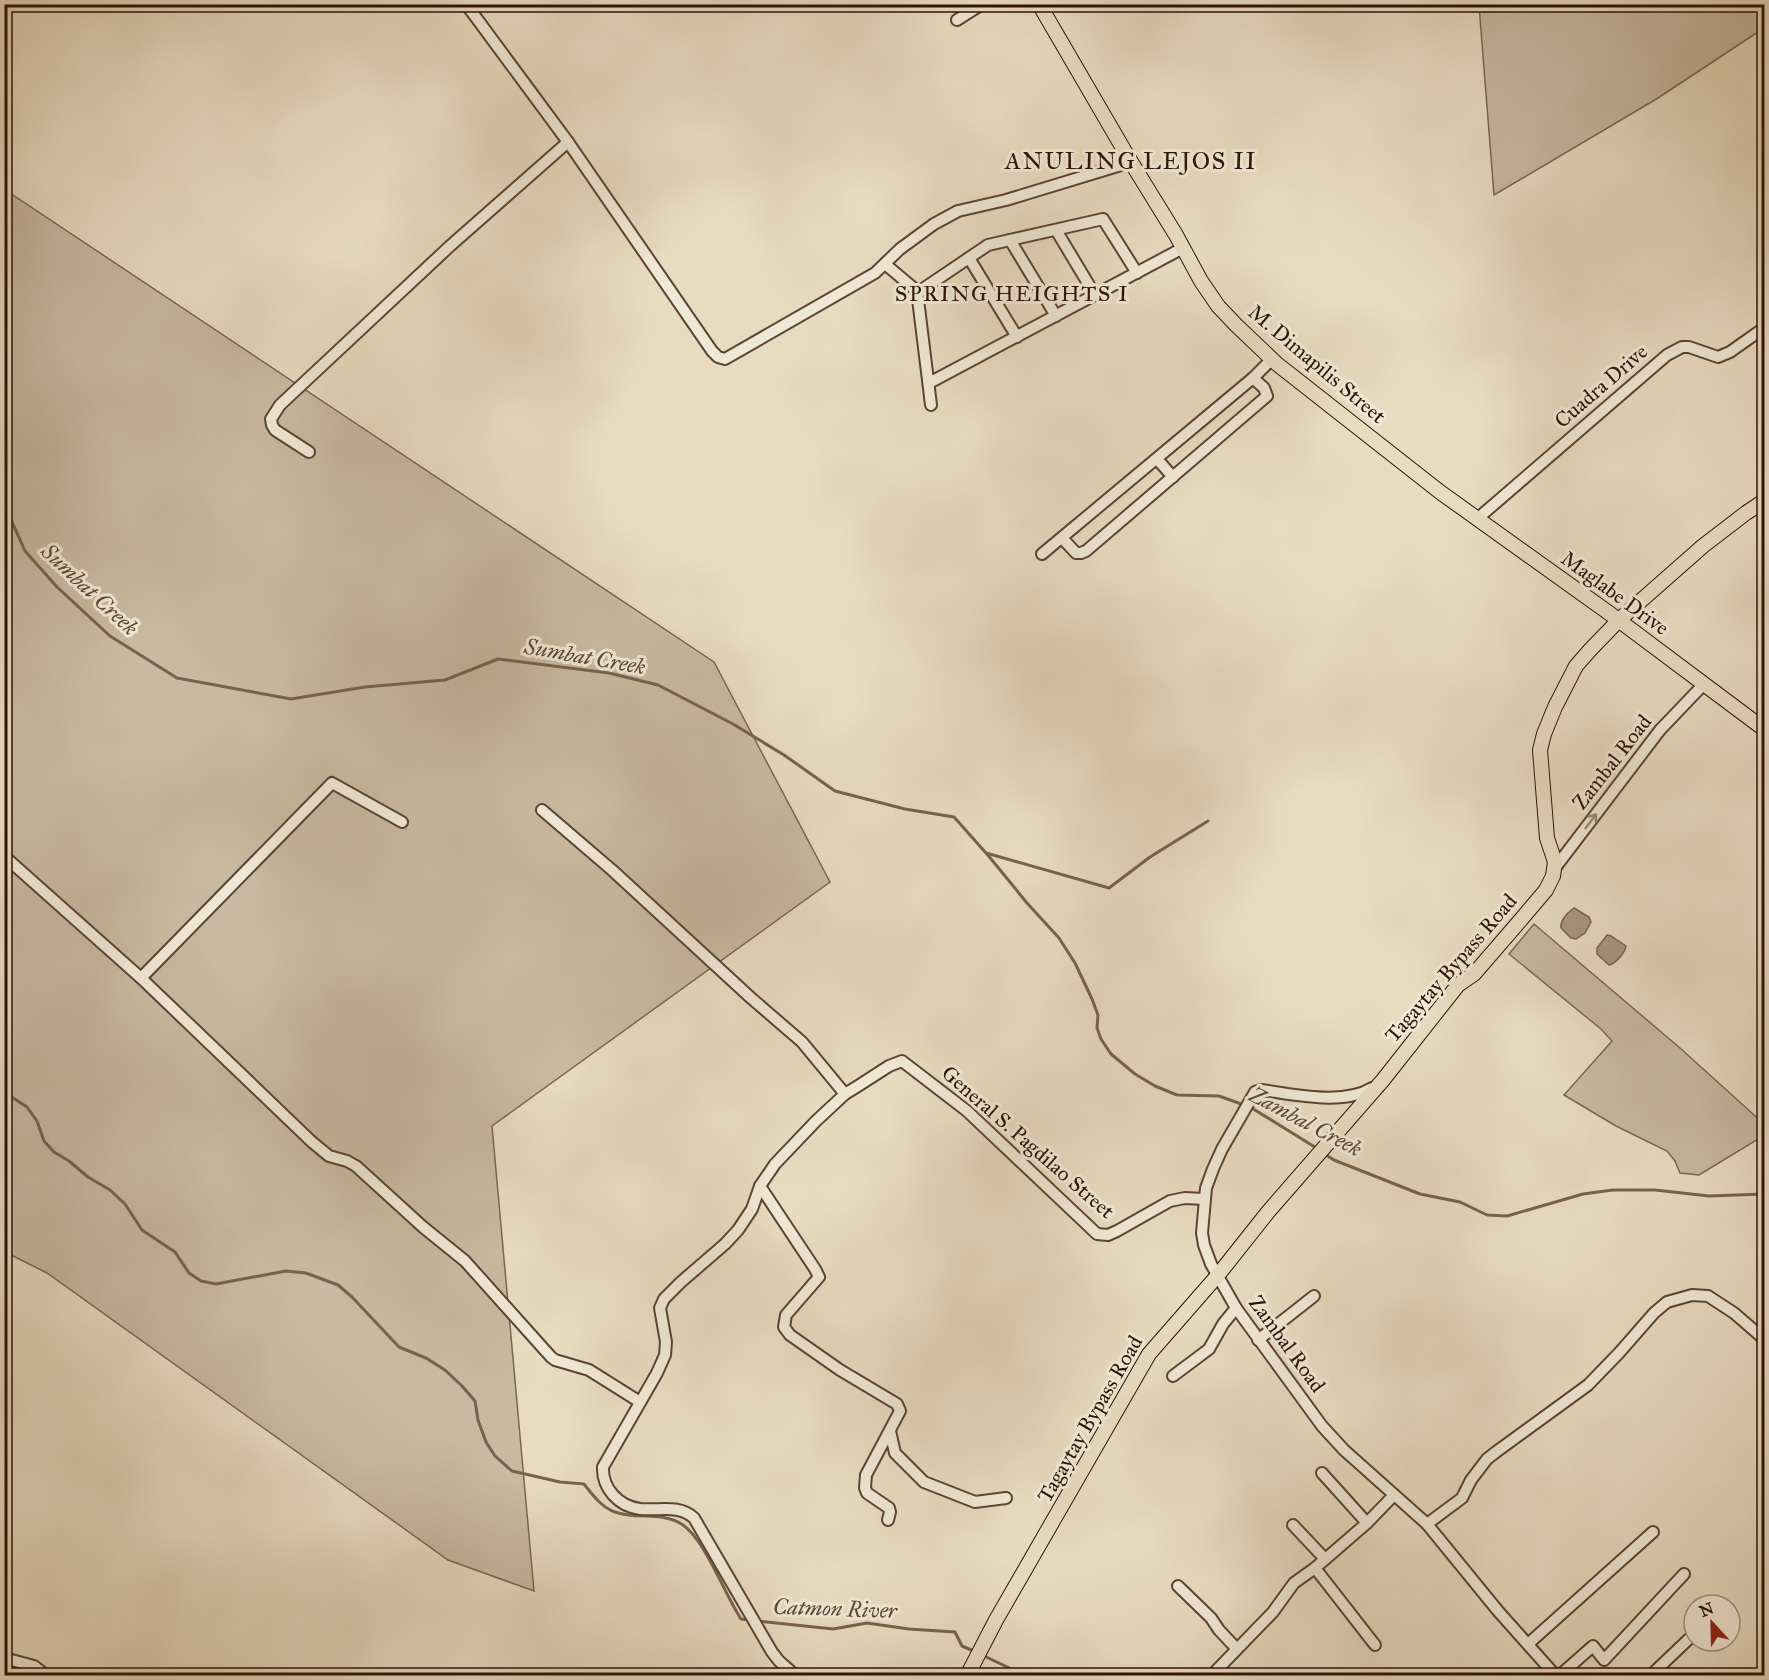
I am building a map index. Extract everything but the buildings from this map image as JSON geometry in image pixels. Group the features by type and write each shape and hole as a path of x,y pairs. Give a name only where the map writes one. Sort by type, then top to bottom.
{"main road":[{"name":"M. Dimapilis Street","path":"1039,4 1201,281 1218,306 1272,359 1440,492"},
{"name":"Maglabe Drive","path":"1440,492 1619,620 1764,729"},
{"path":"1555,868 1554,857 1547,838 1540,745 1555,707 1576,666 1619,620 1703,546 1764,501"},
{"name":"Tagaytay Bypass Road","path":"969,1672 996,1620 1143,1361 1383,1080 1458,985 1474,974 1546,890 1555,868"}],"street":[{"path":"466,4 568,142 705,342 718,357 725,359 875,273 900,249 934,224 958,211 1006,200 1131,162"},
{"path":"957,20 982,4"},
{"path":"309,452 275,430 271,419 280,405 450,246 568,142"},
{"path":"917,293 988,245 1103,219 1137,273"},
{"path":"1056,230 1095,295"},
{"path":"1010,240 1056,315"},
{"path":"930,383 1183,248"},
{"path":"969,258 1017,337"},
{"path":"885,264 917,293 932,405"},
{"name":"Cuadra Drive","path":"1478,519 1667,355 1682,347 1689,347 1718,357 1764,328"},
{"path":"1042,554 1253,378 1272,359"},
{"path":"1062,538 1076,553 1086,551 1266,396 1264,388 1253,378"},
{"path":"1156,459 1173,477"},
{"name":"Zambal Road","path":"1555,868 1660,730 1703,685"},
{"path":"141,978 332,783 402,822"},
{"path":"542,810 612,870 802,1042 845,1094"},
{"path":"4,856 141,978 312,1142 329,1156 356,1166 423,1227 465,1261 551,1357 589,1370 640,1402"},
{"name":"General S. Pagdilao Street","path":"796,1676 779,1661 694,1518 688,1513 674,1509 639,1509 627,1504 614,1497 603,1476 603,1467 657,1372 666,1349 660,1308 664,1299 738,1230 752,1209 760,1186 775,1164 845,1094 889,1066 902,1061 967,1111 1097,1234 1102,1236 1117,1231 1170,1201 1185,1198 1204,1199"},
{"name":"Zambal Road","path":"1383,1080 1366,1092 1354,1096 1322,1097 1260,1090 1254,1093 1213,1169 1204,1199 1202,1227 1206,1251 1236,1308 1322,1426 1344,1450 1427,1524 1498,1611 1558,1676"},
{"path":"760,1186 819,1277 786,1315 784,1327 790,1335 840,1370 897,1404 900,1411 866,1475 867,1493 889,1509 888,1520"},
{"path":"1427,1524 1462,1498 1471,1480 1487,1459 1588,1385 1653,1313 1667,1302 1692,1295 1708,1296 1734,1313 1764,1339"},
{"path":"1258,1340 1314,1296"},
{"path":"1173,1376 1209,1349 1223,1324 1236,1308"},
{"path":"890,1431 895,1453 914,1473 932,1486 975,1502 1006,1498"},
{"path":"1322,1473 1366,1523"},
{"path":"1211,1676 1236,1648 1274,1612 1289,1588 1366,1523 1394,1495"},
{"path":"1293,1525 1325,1559"},
{"path":"1528,1644 1653,1532"},
{"path":"1315,1568 1375,1645"},
{"path":"1558,1676 1593,1646 1604,1660 1684,1574"},
{"path":"1178,1587 1211,1618 1236,1648"},
{"path":"1650,1676 1682,1645"},
{"path":"4,1658 34,1666 47,1676"}],"shaded area":[{"path":"1479,5 1764,5 1764,28 1658,98 1494,195"},
{"path":"4,189 714,662 830,882 492,1126 534,1591 448,1560 47,1273 5,1252"},
{"path":"1574,908 1589,917 1591,922 1585,933 1576,939 1571,938 1561,928 1564,917"},
{"path":"1534,924 1680,1048 1764,1124 1760,1138 1699,1175 1680,1173 1675,1161 1667,1151 1616,1126 1564,1095 1612,1041 1601,1029 1509,954"},
{"path":"1607,935 1626,946 1620,957 1609,965 1597,954 1597,948"}],"waterway":[{"name":"Sumbat Creek","path":"4,504 25,551 57,587 110,636 177,678 291,699 365,687 445,680 498,659 609,673 658,685 733,724 784,755 835,791 905,809 954,817 986,853 1109,888 1150,857 1208,821"},
{"name":"Zambal Creek","path":"987,854 1059,938 1075,963 1098,1015 1097,1028 1101,1039 1111,1054 1135,1074 1177,1095 1219,1096 1244,1105"},
{"name":"Catmon River","path":"4,1092 27,1107 37,1121 44,1141 54,1152 110,1190 125,1204 142,1230 175,1252 189,1273 201,1281 216,1284 286,1271 306,1273 338,1285 399,1347 426,1358 445,1370 462,1386 475,1401 478,1420 486,1442 495,1456 512,1471 560,1482 584,1484 610,1510 623,1514 667,1518 683,1525 691,1532 707,1555 741,1619 750,1620"},
{"name":"Zambal Creek","path":"1250,1107 1318,1149"},
{"name":"Zambal Creek","path":"1323,1153 1334,1160 1420,1194 1460,1202 1487,1215 1507,1216 1583,1194 1613,1190 1655,1190 1709,1196 1764,1194"},
{"name":"Catmon River","path":"757,1621 833,1629 867,1623 955,1632 962,1646 976,1652"},
{"name":"Catmon River","path":"982,1655 1026,1676"}],"district":[{"name":"ANULING LEJOS II","path":"1131,161"},
{"name":"SPRING HEIGHTS I","path":"1012,293"}]}
